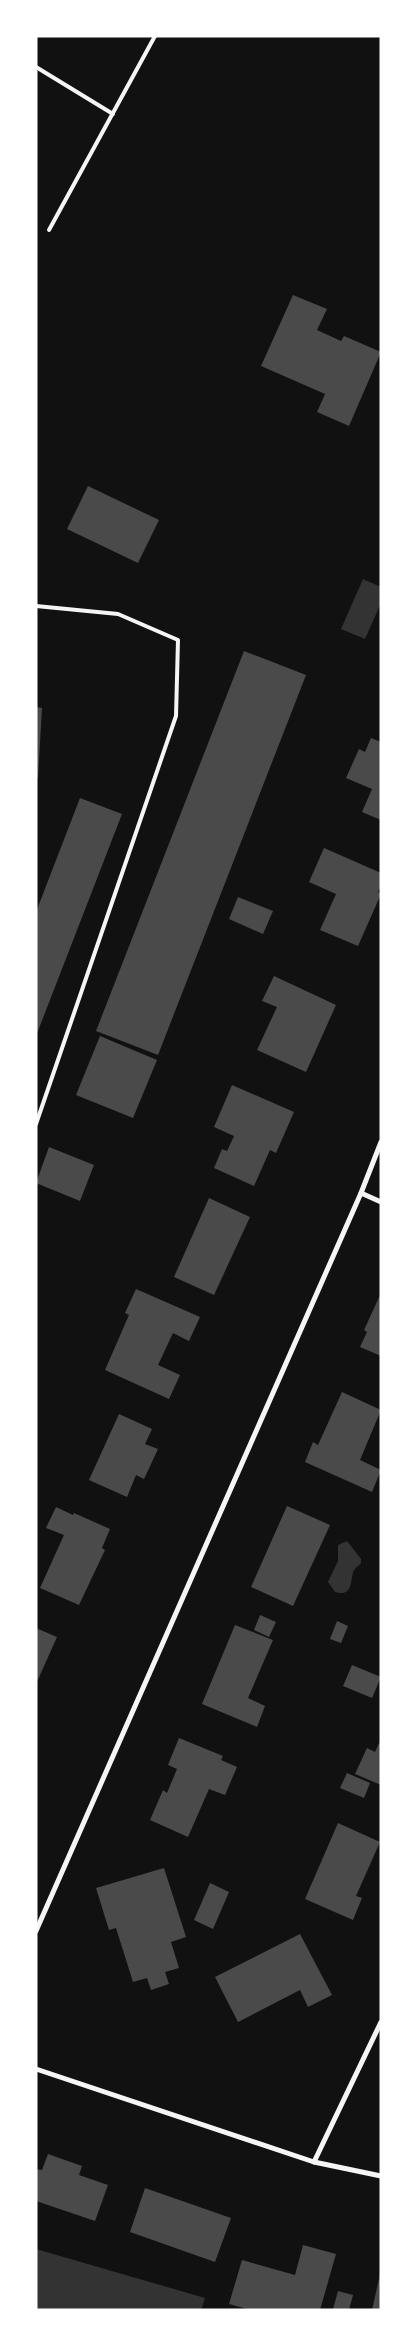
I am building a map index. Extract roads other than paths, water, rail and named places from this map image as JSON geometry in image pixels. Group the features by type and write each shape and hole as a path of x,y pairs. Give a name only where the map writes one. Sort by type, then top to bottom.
{"street":[{"path":"36,1931 361,1193 381,1142"},
{"path":"361,1193 381,1202"},
{"path":"314,2162 381,2022"},
{"path":"36,2068 314,2162 381,2176"}],"lane":[{"path":"49,230 155,36"},
{"path":"36,67 113,114"},
{"path":"36,606 118,614 178,640 176,716 36,1124"}]}
